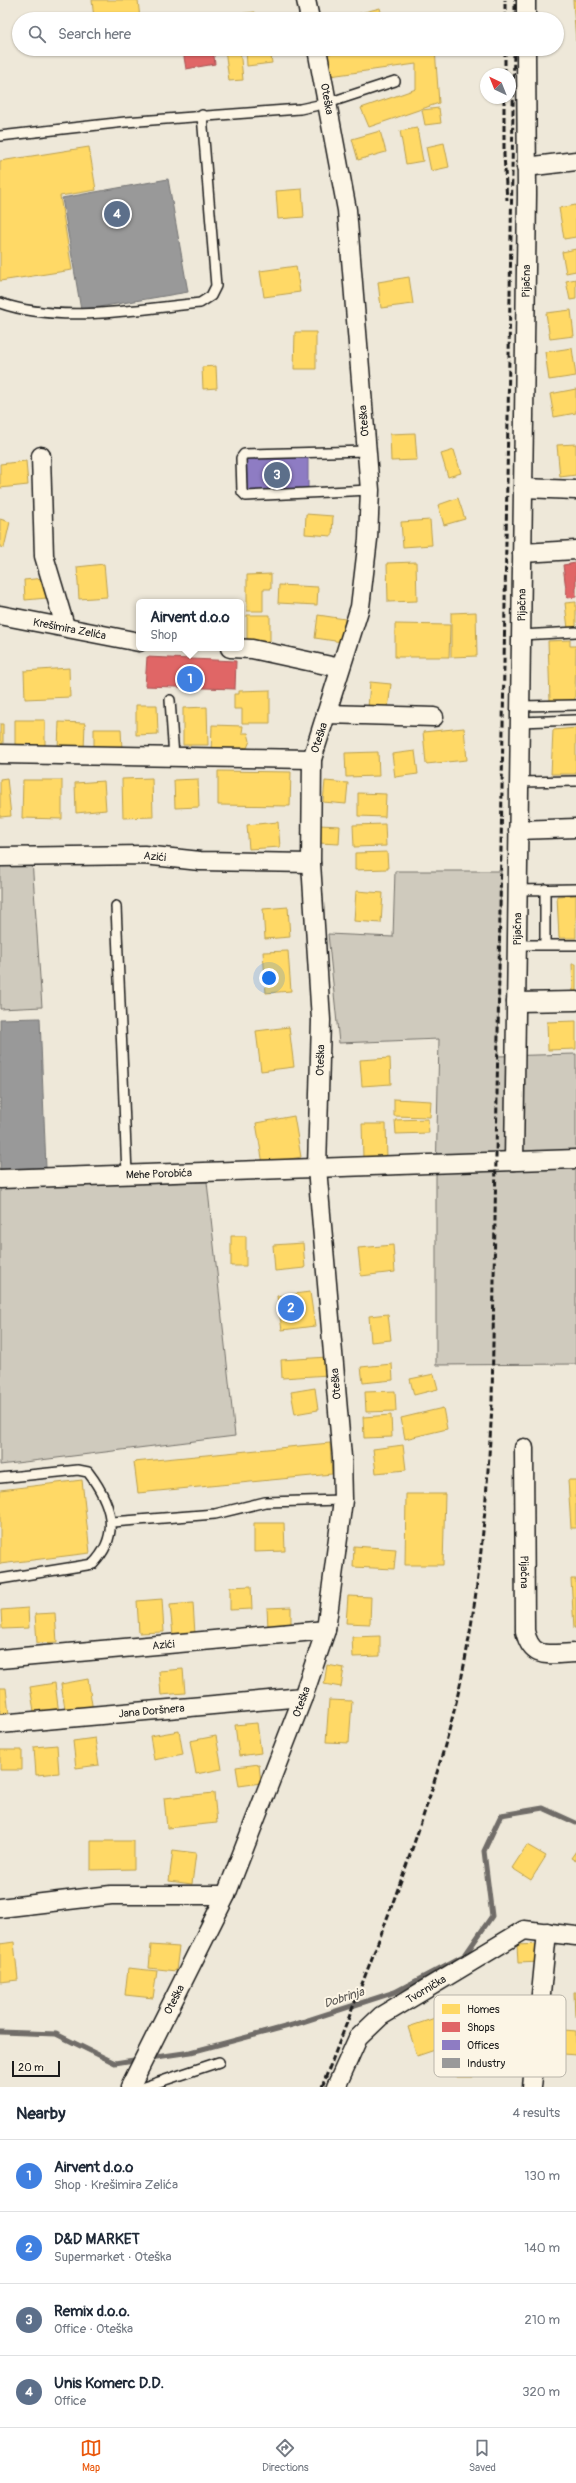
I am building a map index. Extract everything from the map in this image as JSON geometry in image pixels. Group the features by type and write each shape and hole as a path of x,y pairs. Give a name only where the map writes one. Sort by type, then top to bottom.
{"street":[{"path":"306,0 309,12"},
{"path":"526,0 526,12"},
{"name":"Oteška","path":"136,2083 151,2045 226,1895 303,1697 326,1630 343,1500 343,1470 317,1168 321,1020 310,863 312,759 360,607 368,539 370,490 347,210 318,56"},
{"name":"Pijačna","path":"514,1161 523,488 526,56"},
{"path":"526,167 576,161"},
{"path":"41,456 44,556 64,626"},
{"path":"523,488 576,490"},
{"path":"522,553 576,550"},
{"name":"Krešimira Zelića","path":"0,615 64,626 136,641"},
{"path":"244,649 252,649 340,668"},
{"path":"326,714 434,717"},
{"path":"0,754 312,759"},
{"path":"518,830 576,828"},
{"name":"Azići","path":"0,857 144,855 200,860 310,863"},
{"path":"516,1002 576,1001"},
{"path":"317,1168 576,1158"},
{"name":"Mehe Porobića","path":"0,1179 317,1168"},
{"name":"Pijačna","path":"524,1448 526,1631 528,1644 535,1652 546,1654 576,1653"},
{"name":"Azići","path":"0,1659 326,1630"},
{"name":"Jana Doršnera","path":"0,1724 303,1697"},
{"path":"0,1908 111,1895 226,1895"},
{"name":"Tvornička","path":"336,2087 358,2038 381,2016 524,1930 576,1936"},
{"path":"541,1995 547,1932"},
{"path":"532,2087 533,2077"}],"lane":[{"path":"0,136 202,115 300,108 328,103 396,81"},
{"path":"0,303 12,308 65,314 200,303 211,296 216,286 202,115"},
{"path":"367,451 244,454 241,458 242,492 246,496 370,490"},
{"path":"521,635 576,632"},
{"path":"170,700 174,757"},
{"path":"520,714 576,705"},
{"path":"520,714 576,720"},
{"path":"519,782 576,781"},
{"path":"544,889 545,945"},
{"path":"518,890 576,889"},
{"path":"116,906 127,1174"},
{"path":"517,945 576,945"},
{"path":"0,1478 78,1470 88,1472 107,1502 112,1522 110,1536 100,1557 93,1564 0,1579"},
{"path":"112,1522 215,1514 265,1502 343,1500"},
{"path":"136,2083 219,2062"}],"shaded area":[{"path":"32,860 42,1007 0,1009 0,861"},
{"path":"395,871 501,871 498,1056 576,1054 576,1364 436,1365 436,1178 439,1039 339,1043 328,934 393,937"},
{"path":"207,1182 235,1436 0,1465 0,1187"}],"building: Homes":[{"path":"92,0 138,0 139,12 93,12"},
{"path":"573,0 576,0 576,41"},
{"path":"380,8 381,12 365,12"},
{"path":"226,56 241,56 243,80 229,81"},
{"path":"246,56 271,56 272,63 247,66"},
{"path":"328,56 436,56 439,103 369,127 361,108 416,89 416,64 330,76"},
{"path":"439,108 441,123 425,125 422,110"},
{"path":"417,128 423,161 406,164 400,131"},
{"path":"380,131 386,152 358,160 352,139"},
{"path":"444,143 449,167 431,171 426,147"},
{"path":"89,147 96,190 60,196 72,270 0,281 0,161"},
{"path":"302,189 304,217 278,219 276,191"},
{"path":"576,205 576,237 564,239 559,208"},
{"path":"576,249 576,271 566,273 562,252"},
{"path":"296,266 300,292 264,297 260,271"},
{"path":"409,277 413,304 381,308 378,282"},
{"path":"576,279 576,299 570,300 566,281"},
{"path":"571,310 574,336 550,339 546,313"},
{"path":"295,332 316,332 316,369 294,369"},
{"path":"572,348 576,376 549,380 545,352"},
{"path":"216,366 217,388 203,389 202,367"},
{"path":"576,389 576,413 554,417 550,394"},
{"path":"415,433 417,460 391,461 390,434"},
{"path":"576,444 576,475 560,477 557,445"},
{"path":"454,450 461,473 448,477 441,454"},
{"path":"26,461 28,485 0,488 0,464"},
{"path":"458,498 465,519 444,525 438,505"},
{"path":"306,514 333,516 332,536 305,534"},
{"path":"0,519 10,522 4,548 0,547"},
{"path":"430,520 432,545 403,547 401,522"},
{"path":"416,562 417,601 388,602 387,563"},
{"path":"104,564 107,597 79,599 77,567"},
{"path":"271,574 271,589 263,589 263,611 247,611 247,575"},
{"path":"45,578 47,598 25,600 24,580"},
{"path":"279,585 318,587 317,605 278,603"},
{"path":"576,602 576,629 568,629 565,603"},
{"path":"476,612 477,656 451,657 451,613"},
{"path":"247,615 270,615 270,641 247,641"},
{"path":"318,615 345,619 342,642 315,638"},
{"path":"395,624 450,625 449,657 395,657"},
{"path":"570,640 570,646 576,646 575,700 550,701 548,641"},
{"path":"69,668 70,697 25,699 24,671"},
{"path":"370,682 391,684 388,709 368,708"},
{"path":"270,690 270,723 242,723 242,709 234,709 234,694 239,694 239,691"},
{"path":"136,705 157,705 158,734 136,735"},
{"path":"207,707 208,745 183,745 183,708"},
{"path":"15,720 45,720 45,749 15,750"},
{"path":"59,722 85,723 84,750 58,749"},
{"path":"0,724 3,724 3,750 0,750"},
{"path":"212,725 243,726 242,733 248,733 250,741 247,748 242,747 242,753 211,753"},
{"path":"464,728 467,760 426,764 423,732"},
{"path":"576,728 576,774 551,774 553,730"},
{"path":"94,729 121,729 122,750 94,750"},
{"path":"415,751 418,774 395,777 392,754"},
{"path":"378,752 379,776 346,777 345,753"},
{"path":"218,771 291,772 290,806 218,805"},
{"path":"7,778 11,816 0,817 0,779"},
{"path":"152,778 153,817 123,818 122,779"},
{"path":"198,779 199,807 175,808 174,780"},
{"path":"23,780 62,780 62,819 22,818"},
{"path":"104,781 106,810 76,813 75,783"},
{"path":"325,781 348,783 346,804 323,802"},
{"path":"358,793 386,794 385,817 358,816"},
{"path":"278,822 280,847 249,849 247,825"},
{"path":"385,824 386,846 354,847 353,825"},
{"path":"319,825 340,826 339,844 318,843"},
{"path":"387,852 388,869 355,870 355,853"},
{"path":"356,891 383,893 381,923 354,921"},
{"path":"576,895 576,938 559,938 557,896"},
{"path":"288,907 290,937 265,939 263,909"},
{"path":"288,951 291,991 266,993 263,952"},
{"path":"572,964 576,964 576,992 573,992"},
{"path":"576,1021 576,1049 548,1050 547,1022"},
{"path":"289,1027 294,1067 261,1071 256,1031"},
{"path":"390,1058 391,1084 362,1086 360,1060"},
{"path":"394,1099 431,1101 430,1117 394,1116"},
{"path":"294,1116 301,1157 263,1164 256,1123"},
{"path":"428,1119 429,1133 396,1134 395,1120"},
{"path":"362,1124 386,1124 387,1158 363,1158"},
{"path":"231,1236 246,1236 246,1266 231,1266"},
{"path":"303,1243 305,1268 275,1271 273,1245"},
{"path":"393,1245 395,1272 361,1276 358,1248"},
{"path":"310,1292 315,1326 282,1330 277,1296"},
{"path":"388,1314 391,1340 371,1342 369,1316"},
{"path":"328,1357 329,1375 282,1378 281,1360"},
{"path":"392,1364 393,1380 363,1383 361,1367"},
{"path":"434,1374 438,1389 414,1395 410,1379"},
{"path":"315,1388 318,1410 295,1414 291,1392"},
{"path":"395,1391 396,1411 366,1412 365,1392"},
{"path":"443,1408 447,1429 405,1439 401,1418"},
{"path":"391,1415 392,1437 364,1438 363,1417"},
{"path":"330,1443 332,1474 138,1493 134,1462"},
{"path":"403,1445 406,1470 376,1473 373,1449"},
{"path":"82,1480 90,1553 0,1564 0,1490"},
{"path":"568,1480 576,1480 576,1528 571,1528"},
{"path":"406,1494 445,1494 443,1565 405,1565"},
{"path":"254,1523 284,1523 285,1551 254,1552"},
{"path":"354,1546 396,1549 394,1569 353,1567"},
{"path":"571,1579 576,1579 576,1628 574,1628"},
{"path":"251,1586 252,1609 230,1610 230,1587"},
{"path":"348,1596 371,1597 370,1624 346,1623"},
{"path":"162,1599 164,1632 139,1633 137,1601"},
{"path":"193,1603 195,1634 173,1635 170,1605"},
{"path":"291,1607 291,1628 268,1628 267,1608"},
{"path":"28,1608 29,1628 2,1629 1,1610"},
{"path":"55,1613 57,1642 37,1643 35,1614"},
{"path":"380,1636 380,1656 353,1657 352,1637"},
{"path":"327,1665 344,1668 341,1687 324,1684"},
{"path":"183,1669 185,1693 161,1695 159,1671"},
{"path":"88,1679 93,1711 66,1715 61,1684"},
{"path":"55,1683 59,1714 35,1717 30,1687"},
{"path":"0,1688 6,1688 9,1715 0,1716"},
{"path":"329,1700 352,1701 349,1743 326,1742"},
{"path":"257,1723 261,1753 239,1756 235,1725"},
{"path":"179,1731 183,1754 154,1760 150,1736"},
{"path":"216,1736 222,1769 196,1774 190,1741"},
{"path":"95,1738 99,1765 76,1768 73,1741"},
{"path":"57,1745 59,1773 36,1775 34,1747"},
{"path":"0,1750 22,1750 22,1770 0,1770"},
{"path":"259,1764 261,1783 239,1786 236,1767"},
{"path":"214,1793 217,1823 167,1828 164,1798"},
{"path":"91,1841 134,1841 134,1869 91,1870"},
{"path":"527,1845 546,1856 531,1880 512,1868"},
{"path":"173,1850 196,1853 192,1884 169,1881"},
{"path":"576,1851 576,1861 571,1858"},
{"path":"14,1942 18,1980 0,1982 0,1944"},
{"path":"539,1944 540,1962 518,1963 517,1945"},
{"path":"151,1945 179,1947 176,1971 149,1968"},
{"path":"128,1968 157,1971 153,1998 125,1995"},
{"path":"574,1992 576,1992 576,2016 575,2016"},
{"path":"434,2018 434,2050 417,2056 408,2027"},
{"path":"566,2030 576,2031 576,2055 566,2054"}],"building: Shops":[{"path":"184,56 214,56 215,64 186,69"},
{"path":"576,563 576,597 567,598 563,565"},
{"path":"147,657 236,661 235,689 145,686"}],"building: Offices":[{"path":"245,457 308,457 308,492 245,493"}],"building: Industry":[{"path":"168,179 188,292 81,310 62,198"},
{"path":"40,1018 46,1168 0,1170 0,1019"}],"waterway":[{"name":"Dobrinja","path":"150,2058 191,2052 296,2024 395,1992 465,1955 492,1916 484,1851 501,1815 543,1808 576,1823"},
{"name":"Dobrinja","path":"0,2032 56,2034 115,2063 140,2059"}],"railway":[{"path":"505,0 505,12"},
{"path":"515,0 515,12"},
{"path":"505,56 505,68"},
{"path":"322,2087 405,1870 420,1827 447,1738 466,1656 473,1614 487,1489 492,1404 514,56"},
{"path":"504,104 504,155 507,200"}],"place":[{"name":"Unis Komerc D.D.","path":"117,214"},
{"name":"Remix d.o.o.","path":"277,475"},
{"name":"Airvent d.o.o","path":"190,679"},
{"name":"D&D MARKET","path":"291,1308"}]}
